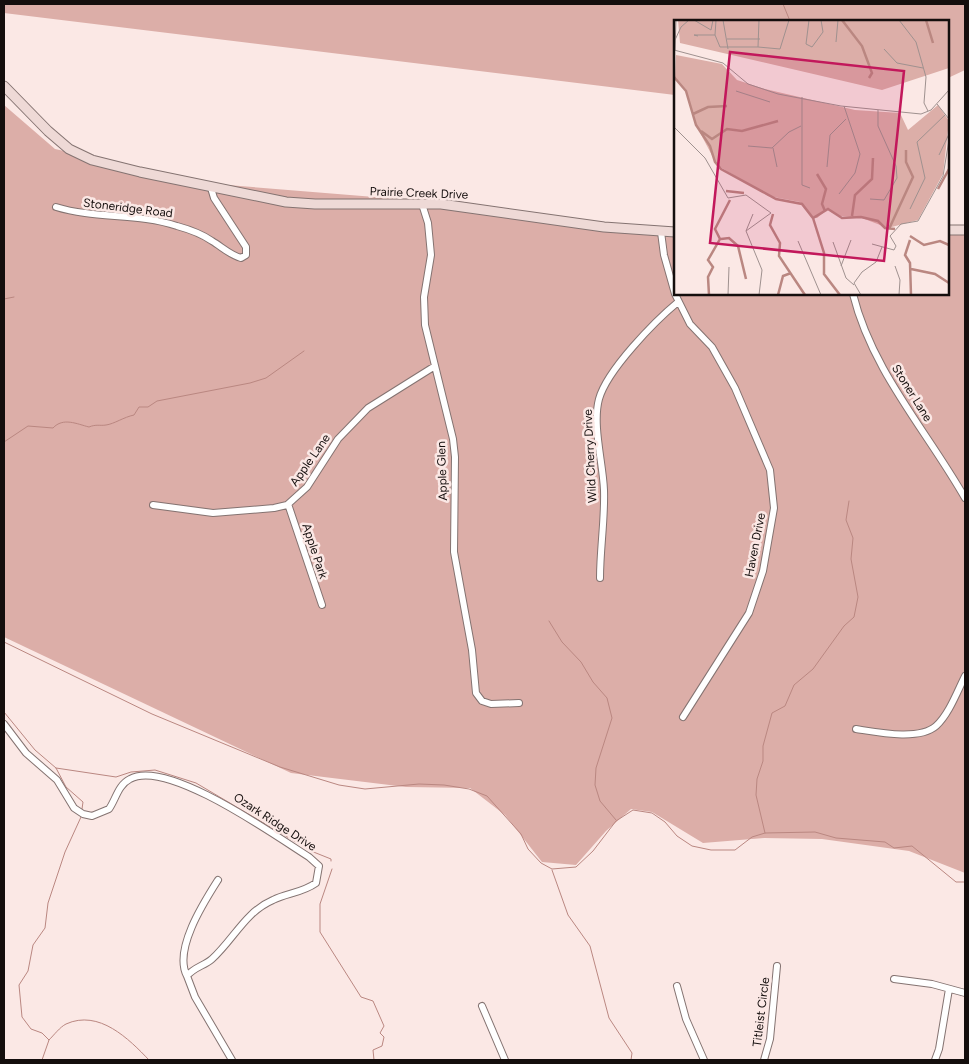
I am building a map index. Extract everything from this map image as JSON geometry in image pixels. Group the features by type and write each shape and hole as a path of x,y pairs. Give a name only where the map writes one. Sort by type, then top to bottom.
{"main road":[{"name":"Prairie Creek Drive","path":"4,86 48,131 69,148 92,160 211,188 286,202 315,204 422,204 474,208 627,230 674,232"},
{"path":"949,230 965,230"}],"street":[{"name":"Stoneridge Road","path":"56,207 75,213 164,222 201,235 234,256 242,258 246,252 246,247 214,198 211,188"},
{"name":"Apple Glen","path":"422,204 428,223 431,255 423,311 453,439 455,457 454,552 472,650 476,693 482,701 491,704 520,704"},
{"name":"Haven Drive","path":"661,232 664,255 674,290"},
{"name":"Haven Drive","path":"675,295 690,324 712,347 735,388 770,470 774,508 763,571 748,613 683,717"},
{"name":"Stoner Lane","path":"852,295 861,320 891,384 965,498"},
{"name":"Wild Cherry Drive","path":"600,578 604,507 598,428 599,399 634,344 678,302"},
{"name":"Apple Lane","path":"153,505 213,513 274,508 288,504 307,487 338,439 368,408 435,366"},
{"name":"Apple Park","path":"288,504 322,605"},
{"path":"856,728 885,733 926,732 940,721 965,676"},
{"name":"Ozark Ridge Drive","path":"4,724 26,753 57,780 74,808 83,814 92,816 108,809 120,788 131,778 145,775 168,780 227,805 309,857 319,866 316,883 308,889 274,899 255,911 238,926 210,960 191,970 187,976"},
{"path":"218,880 187,936 185,963 187,976 195,997 232,1060"},
{"name":"Titleist Circle","path":"764,1060 770,1040 777,966"},
{"path":"894,978 965,993"},
{"path":"678,986 686,1019 704,1060"},
{"path":"935,1060 939,1049 949,989"},
{"path":"482,1006 505,1060"}],"shaded area":[{"path":"4,4 965,4 965,70 949,78 949,20 674,20 674,95 4,13"},
{"path":"4,105 55,149 215,184 424,201 674,237 674,295 949,295 949,235 965,235 965,873 909,851 822,839 764,838 703,843 652,812 631,809 606,831 576,865 542,862 505,815 470,788 406,787 291,773 4,637"}],"waterway":[{"path":"783,4 790,20"},
{"path":"4,299 14,297"},
{"path":"4,442 28,426 53,428 66,422 89,427 106,425 134,415 139,407 148,407 157,401 250,383 266,378 304,351"},
{"path":"765,833 756,795 757,779 763,761 763,746 772,713 785,706 794,685 813,669 844,626 854,617 858,597 851,559 853,538 846,520 849,501"},
{"path":"549,621 562,642 581,662 593,682 607,698 612,718 596,768 595,785 600,801 616,820"},
{"path":"4,642 152,714 280,767 339,785 365,789 419,784 444,785 469,789 487,796 521,834 528,849 541,863 552,869 576,867 593,851 616,821 633,810 652,813 665,822 677,836 692,846 711,850 735,850 752,837 765,833 815,832 836,838 885,842 894,848 912,846 956,882 965,882"},
{"path":"4,712 35,750 56,768 66,787 83,802 82,809"},
{"path":"56,768 116,777 131,772 155,770 196,783 311,851 331,859 331,861"},
{"path":"42,1060 49,1040 42,1033 31,1029 22,1017 19,985 28,971 33,945 45,928 48,903 65,852 81,817"},
{"path":"332,869 320,904 320,932 361,997 373,1001 384,1026 380,1033 384,1037 382,1046 373,1050 374,1060"},
{"path":"552,870 568,915 590,946 609,1018 632,1053 631,1060"},
{"path":"49,1040 66,1024 78,1020 90,1020 101,1023 123,1035 149,1060"}]}
